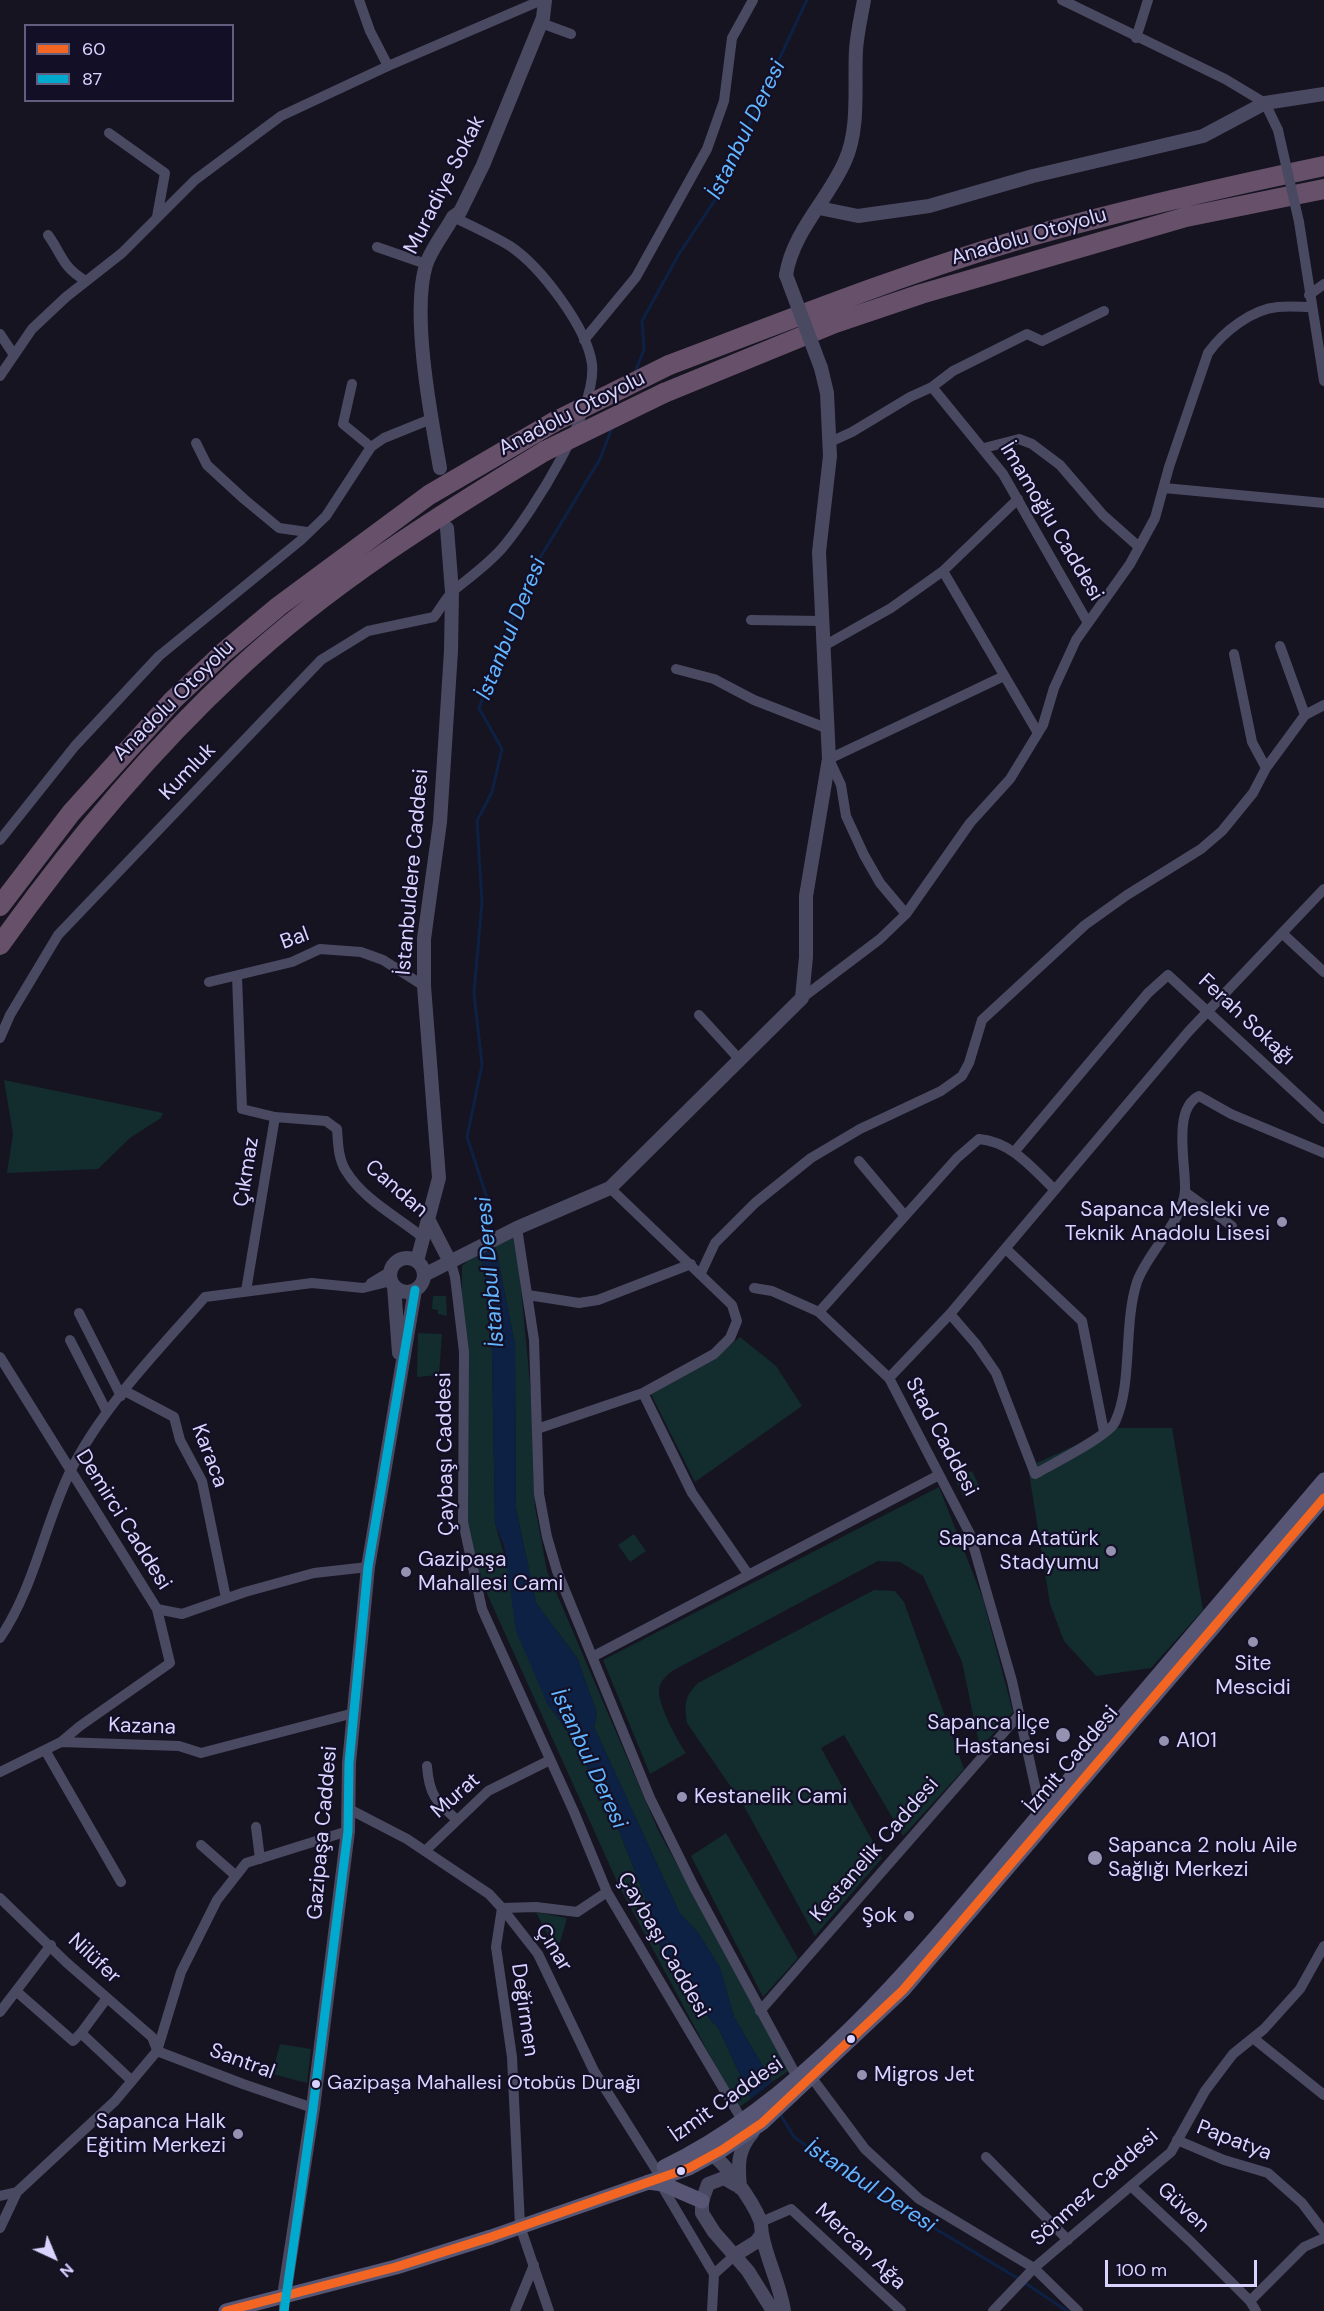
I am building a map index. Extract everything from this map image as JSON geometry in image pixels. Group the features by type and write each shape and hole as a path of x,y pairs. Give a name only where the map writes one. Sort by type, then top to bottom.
{"highway":[{"name":"Anadolu Otoyolu","path":"0,906 71,813 173,700 224,652 279,606 429,495 554,422 669,364 830,302 1028,237 1178,197 1324,166"},
{"name":"Anadolu Otoyolu","path":"0,945 88,826 140,767 238,669 293,623 438,515 545,452 664,393 835,323 921,294 1186,217 1324,189"},
{"path":"1186,217 1324,199"}],"main road":[{"name":"İzmit Caddesi","path":"797,2084 895,1983 1324,1480"},
{"name":"İzmit Caddesi","path":"226,2311 284,2303 396,2267 654,2179 707,2152 797,2084 903,1990 944,1945 1324,1499"},
{"path":"688,2162 694,2189 702,2200"},
{"path":"654,2179 702,2200"}],"street":[{"path":"359,0 370,32 388,66"},
{"path":"0,376 32,329 86,281 122,253 195,180 281,116 388,66 543,0"},
{"name":"Muradiye Sokak","path":"440,468 431,419 421,298 426,264 453,217 460,212 483,165 541,23 543,0"},
{"path":"584,340 636,277 707,149 724,101 732,38 753,0"},
{"path":"802,998 806,957 806,896 829,759 819,552 830,442 827,393 821,368 786,275 790,255 796,241 819,208 846,160 852,137 856,46 864,0"},
{"path":"1062,0 1136,38 1225,79 1265,103 1278,129 1299,222 1324,381"},
{"path":"1136,38 1148,0"},
{"path":"541,23 571,34"},
{"path":"819,208 858,216 929,206 1033,176 1203,136 1265,103 1324,94"},
{"path":"109,133 165,173 157,218"},
{"name":"Kumluk","path":"0,1038 10,1015 58,935 321,660 368,631 434,617 452,592 475,576 504,546 552,476 588,398 592,364 584,340 562,302 528,262 510,247 453,217"},
{"path":"48,235 59,251 64,265 86,281"},
{"path":"378,247 426,264"},
{"path":"0,1638 23,1593 70,1473 107,1412 205,1297 312,1283 363,1288 392,1279 401,1259 421,1267 452,1259 610,1188 802,998 880,939 906,914 970,823 1010,779 1038,733 1071,650 1139,548 1155,518 1208,353 1220,337 1249,318 1276,307 1311,301 1324,284"},
{"path":"830,442 932,387 953,371 1027,334 1042,341 1104,311"},
{"path":"0,334 14,355"},
{"path":"352,384 343,424 371,447"},
{"name":"İmamoğlu Caddesi","path":"932,387 984,448 1018,500 1088,622"},
{"path":"0,840 75,746 159,657 326,516 371,447 384,438 431,419"},
{"path":"984,448 1019,439 1032,444 1060,465 1102,515 1139,548"},
{"path":"196,443 207,465 279,528 307,532"},
{"path":"1164,488 1324,503"},
{"path":"822,646 891,608 943,571 1018,500"},
{"name":"İstanbuldere Caddesi","path":"421,1267 428,1219 439,1178 424,986 424,939 440,822 452,592 447,528"},
{"path":"943,571 1038,733"},
{"path":"751,620 822,621"},
{"path":"1280,646 1305,715"},
{"path":"1234,654 1252,742 1266,768"},
{"path":"676,669 714,679 754,700 826,728"},
{"path":"829,759 1005,676"},
{"path":"701,1273 715,1243 754,1203 811,1158 860,1129 941,1091 963,1076 969,1064 982,1020 1085,925 1127,895 1201,849 1222,831 1253,793 1266,768 1305,715 1324,705"},
{"path":"829,759 841,785 846,816 864,855 880,883 906,914"},
{"path":"889,1378 950,1314 1208,1011 1324,889"},
{"path":"1282,933 1324,972"},
{"name":"Bal","path":"209,982 292,962 320,948 362,952 383,960 424,986"},
{"name":"Ferah Sokağı","path":"1015,1151 1148,993 1168,975 1324,1119"},
{"name":"Çıkmaz","path":"237,976 242,1109 275,1117 246,1291"},
{"path":"699,1016 740,1060"},
{"path":"950,1314 976,1344 996,1373 1035,1474 1114,1424 1122,1395 1129,1325 1137,1283 1182,1204 1185,1192 1184,1112 1189,1101 1198,1096 1231,1114 1324,1153"},
{"name":"Candan","path":"275,1117 326,1121 337,1129 339,1152 345,1170 370,1198 421,1236"},
{"path":"819,1312 957,1158 979,1139 991,1140 1015,1151 1055,1190"},
{"path":"859,1161 905,1216"},
{"path":"537,1429 643,1393 714,1354 730,1338 737,1321 732,1305 610,1188"},
{"path":"1185,1192 1232,1226"},
{"path":"428,1219 452,1259"},
{"name":"İstanbuldere Caddesi","path":"401,1259 421,1236 428,1219"},
{"path":"517,1228 534,1340 539,1494 547,1537 557,1571 594,1656 650,1797 797,2084 919,2199 1032,2271 1078,2311"},
{"path":"1006,1249 1082,1321 1104,1432"},
{"name":"Çaybaşı Caddesi","path":"452,1259 464,1352 464,1522 482,1609 607,1892 752,2118"},
{"path":"528,1295 579,1303 598,1300 691,1264"},
{"path":"392,1279 404,1292 415,1290 423,1282 421,1267"},
{"name":"Gazipaşa Caddesi","path":"392,1279 400,1373"},
{"name":"Stad Caddesi","path":"754,1288 772,1291 819,1312 889,1378 970,1534 1012,1681 1041,1813"},
{"name":"Gazipaşa Caddesi","path":"284,2303 313,2108 348,1831 349,1763 368,1567 415,1290"},
{"path":"79,1313 123,1393"},
{"path":"70,1340 107,1412"},
{"name":"Demirci Caddesi","path":"0,1357 70,1473 157,1609 182,1614 226,1598 314,1573 368,1567"},
{"name":"Karaca","path":"123,1393 174,1417 180,1440 202,1481 226,1598"},
{"path":"643,1393 692,1493 748,1574"},
{"path":"594,1656 939,1475"},
{"path":"61,1742 80,1726 170,1663 157,1609"},
{"name":"Kazana","path":"0,1772 61,1742 179,1746 201,1753 354,1713"},
{"name":"Kestanelik Caddesi","path":"760,2011 1019,1715"},
{"path":"45,1750 121,1882"},
{"name":"Murat","path":"425,1851 488,1791 550,1760"},
{"path":"427,1766 428,1784 435,1800 457,1820"},
{"name":"Çınar","path":"349,1809 425,1851 489,1894 502,1908 538,1954 594,2071 654,2179 714,2274"},
{"path":"256,1827 260,1859"},
{"path":"0,2228 17,2192 95,2121 157,2050 181,1971 217,1900 235,1875 246,1863 348,1831"},
{"path":"201,1845 235,1875"},
{"path":"502,1908 536,1907 577,1912 607,1892"},
{"name":"Nilüfer","path":"0,1898 152,2037 157,2050"},
{"name":"Değirmen","path":"502,1908 496,1947 512,2057 520,2226 549,2311"},
{"path":"0,2012 51,1945"},
{"name":"Sönmez Caddesi","path":"995,2309 1032,2271 1171,2152 1205,2091 1233,2054 1253,2038 1300,1989 1324,1946"},
{"path":"16,1991 73,2041 107,1998"},
{"path":"81,2033 132,2081"},
{"path":"1253,2038 1324,2096"},
{"name":"Santral","path":"157,2050 243,2084 313,2108"},
{"path":"740,2188 738,2159 752,2118"},
{"name":"Papatya","path":"1178,2140 1224,2160 1268,2173 1302,2203 1324,2232"},
{"path":"707,2152 740,2188 761,2228 781,2289 784,2311"},
{"path":"986,2157 1068,2240"},
{"path":"740,2188 724,2178 708,2184 702,2200 702,2213 714,2232 748,2271 773,2311"},
{"name":"Güven","path":"1131,2186 1190,2241 1253,2306"},
{"path":"0,2196 17,2192"},
{"name":"Mercan Ağa","path":"761,2228 791,2209 901,2311"},
{"path":"712,2311 714,2274 735,2254 756,2242 761,2228"},
{"path":"1253,2306 1304,2247 1324,2238"},
{"path":"514,2311 534,2265"}],"green space":[{"path":"4,1080 163,1113 161,1118 130,1138 98,1169 7,1173 13,1134"},
{"path":"516,1236 533,1415 535,1507 547,1571 658,1830 790,2070 772,2082 734,2017 720,1968 699,1934 679,1912 594,1727 597,1713 577,1658 536,1603 516,1509 515,1345 495,1244"},
{"path":"479,1251 491,1299 495,1523 547,1703 572,1738 614,1818 655,1922 655,1937 688,1994 719,2029 751,2099 738,2108 619,1886 461,1536 462,1266"},
{"path":"433,1296 446,1296 447,1316 438,1314 438,1310 432,1309"},
{"path":"418,1333 442,1334 439,1375 417,1377"},
{"path":"740,1337 776,1366 802,1406 695,1482 651,1394 719,1354"},
{"path":"1113,1428 1172,1428 1203,1610 1151,1668 1096,1676 1064,1641 1050,1604 1028,1467"},
{"path":"972,1471 981,1490 964,1498 955,1479"},
{"path":"939,1487 983,1599 1013,1712 980,1748 962,1662 923,1576 900,1562 878,1561 667,1675 660,1685 660,1697 669,1723 686,1753 650,1774 603,1660"},
{"path":"634,1534 646,1551 630,1562 618,1545"},
{"path":"874,1590 895,1591 904,1602 964,1769 903,1836 844,1735 821,1748 882,1858 815,1936 744,1806 687,1723 686,1701 698,1683"},
{"path":"726,1833 798,1958 763,1997 691,1856"},
{"path":"536,1912 567,1918 560,1942 554,1947"},
{"path":"280,2044 311,2049 307,2083 272,2074"}],"water":[{"path":"495,1244 515,1345 516,1509 536,1603 577,1658 597,1713 594,1727 679,1912 699,1934 720,1967 734,2017 772,2082 751,2099 719,2029 688,1994 655,1937 655,1922 614,1818 572,1738 547,1703 516,1631 504,1546 495,1523 491,1299 479,1251"}],"waterway":[{"name":"İstanbul Deresi","path":"635,372 644,350 642,321 679,254 727,182 755,110 807,0"},
{"name":"İstanbul Deresi","path":"488,1238 487,1198 467,1137 482,1065 474,993 482,902 477,821 492,792 502,749 479,708 529,576 600,459 612,428"},
{"name":"İstanbul Deresi","path":"780,2114 794,2137 858,2182 1019,2279"},
{"name":"İstanbul Deresi","path":"1025,2283 1067,2311"}],"transit line":[{"name":"87","path":"284,2311 313,2108 348,1831 349,1763 368,1567 415,1290"},
{"name":"60","path":"226,2311 396,2267 491,2237 689,2168 722,2150 762,2123 903,1990 1324,1498"}],"place":[{"name":"Sapanca Mesleki ve Teknik Anadolu Lisesi","path":"1282,1222"},
{"name":"Sapanca Atatürk Stadyumu","path":"1111,1551"},
{"name":"Gazipaşa Mahallesi Cami","path":"406,1572"},
{"name":"Site Mescidi","path":"1253,1642"},
{"name":"Sapanca İlçe Hastanesi","path":"1063,1735"},
{"name":"A101","path":"1164,1741"},
{"name":"Kestanelik Cami","path":"682,1797"},
{"name":"Sapanca 2 nolu Aile Sağlığı Merkezi","path":"1095,1858"},
{"name":"Şok","path":"909,1916"},
{"name":"Migros Jet","path":"862,2075"},
{"name":"Gazipaşa Mahallesi Otobüs Durağı","path":"316,2084"},
{"name":"Sapanca Halk Eğitim Merkezi","path":"238,2134"}]}
